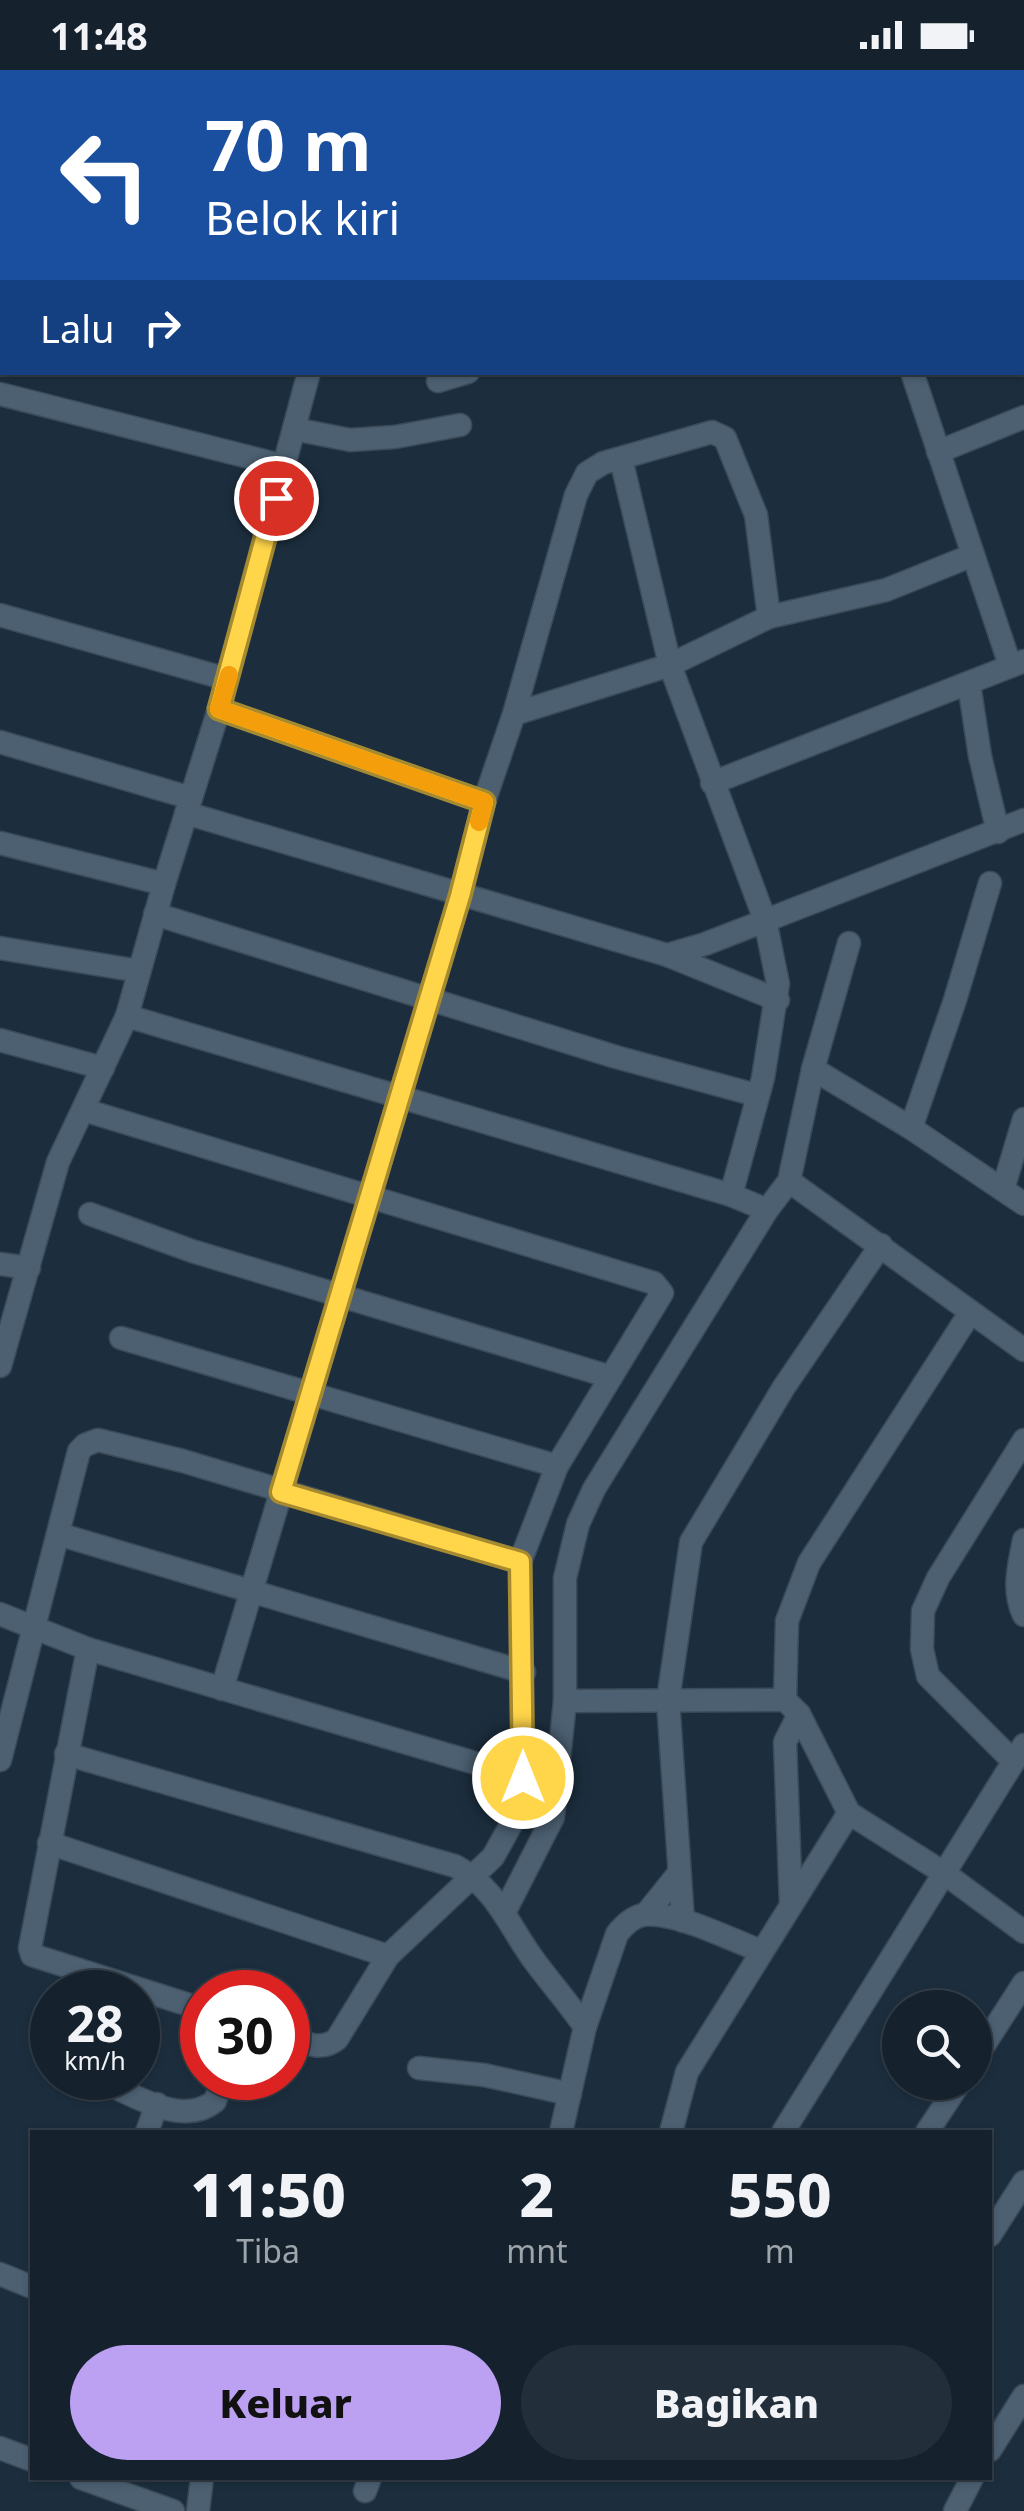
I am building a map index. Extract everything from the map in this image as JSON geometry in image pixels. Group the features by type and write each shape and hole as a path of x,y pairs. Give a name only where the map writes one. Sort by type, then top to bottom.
{"street":[{"path":"0,1366 56,1168 127,1016 219,709 308,375"},
{"path":"438,381 458,375"},
{"path":"712,783 1017,663 973,555 913,375"},
{"path":"0,394 284,466"},
{"path":"938,452 1024,417"},
{"path":"294,430 350,440 395,437 460,425"},
{"path":"222,1689 460,896 484,802 514,714 576,496 587,473 603,463 712,432 724,438 756,515 769,617"},
{"path":"502,1907 553,1817 565,1702 565,1578 578,1524 749,1203 756,1096 778,1000 775,960 765,920 670,665 621,459"},
{"path":"514,714 670,665 769,617 886,590 973,555"},
{"path":"0,615 227,679"},
{"path":"969,684 998,832"},
{"path":"219,709 484,802"},
{"path":"0,742 460,896 666,955 778,1000"},
{"path":"666,955 1024,820"},
{"path":"0,842 164,884"},
{"path":"911,1128 990,883"},
{"path":"155,914 616,1057 756,1096"},
{"path":"127,1016 749,1203 789,1181 813,1069 849,944"},
{"path":"0,948 140,971"},
{"path":"0,1040 103,1068"},
{"path":"813,1069 911,1128 1024,1204"},
{"path":"84,1110 658,1285 662,1297 557,1466 520,1562 523,1778 513,1822 478,1880 388,1956 331,2044 310,2044"},
{"path":"1003,1189 1024,1119"},
{"path":"789,1181 1024,1350"},
{"path":"90,1214 192,1250 611,1377"},
{"path":"683,1921 668,1700 691,1542 784,1387 881,1245"},
{"path":"0,1264 29,1268"},
{"path":"791,1904 786,1742 792,1707 787,1621 809,1563 970,1313"},
{"path":"120,1338 557,1466"},
{"path":"0,1760 79,1452 85,1444 98,1440 183,1461 520,1562"},
{"path":"784,2130 1018,1753 928,1676 922,1648 923,1610 938,1578 1024,1440"},
{"path":"58,1534 524,1672"},
{"path":"1024,1540 1016,1583 1024,1615"},
{"path":"0,1614 88,1649 523,1778"},
{"path":"88,1649 30,1948 32,1955 180,2001"},
{"path":"565,1702 668,1700 792,1707"},
{"path":"792,1707 849,1813 944,1873 1024,1932"},
{"path":"66,1754 454,1866 478,1880 502,1907 532,1957 586,2027"},
{"path":"672,2130 687,2072 849,1813"},
{"path":"49,1843 388,1956"},
{"path":"646,1914 679,1873"},
{"path":"561,2130 586,2027 618,1934 631,1919 646,1914 683,1921 760,1951"},
{"path":"992,2033 1024,1983"},
{"path":"419,2068 484,2075 570,2094"},
{"path":"147,2100 194,2113 205,2110 215,2100"},
{"path":"928,2130 948,2100"},
{"path":"148,2130 157,2104"},
{"path":"992,2233 1024,2182"},
{"path":"0,2274 30,2286"},
{"path":"997,2424 1024,2396"},
{"path":"0,2448 30,2459"},
{"path":"87,2480 172,2511"},
{"path":"198,2511 202,2480"},
{"path":"955,2511 971,2480"}],"slow traffic":[{"path":"229,675 219,709 484,802 479,822"}],"route":[{"path":"276,498 219,709 484,802 460,896 281,1492 520,1562 523,1778"}]}
